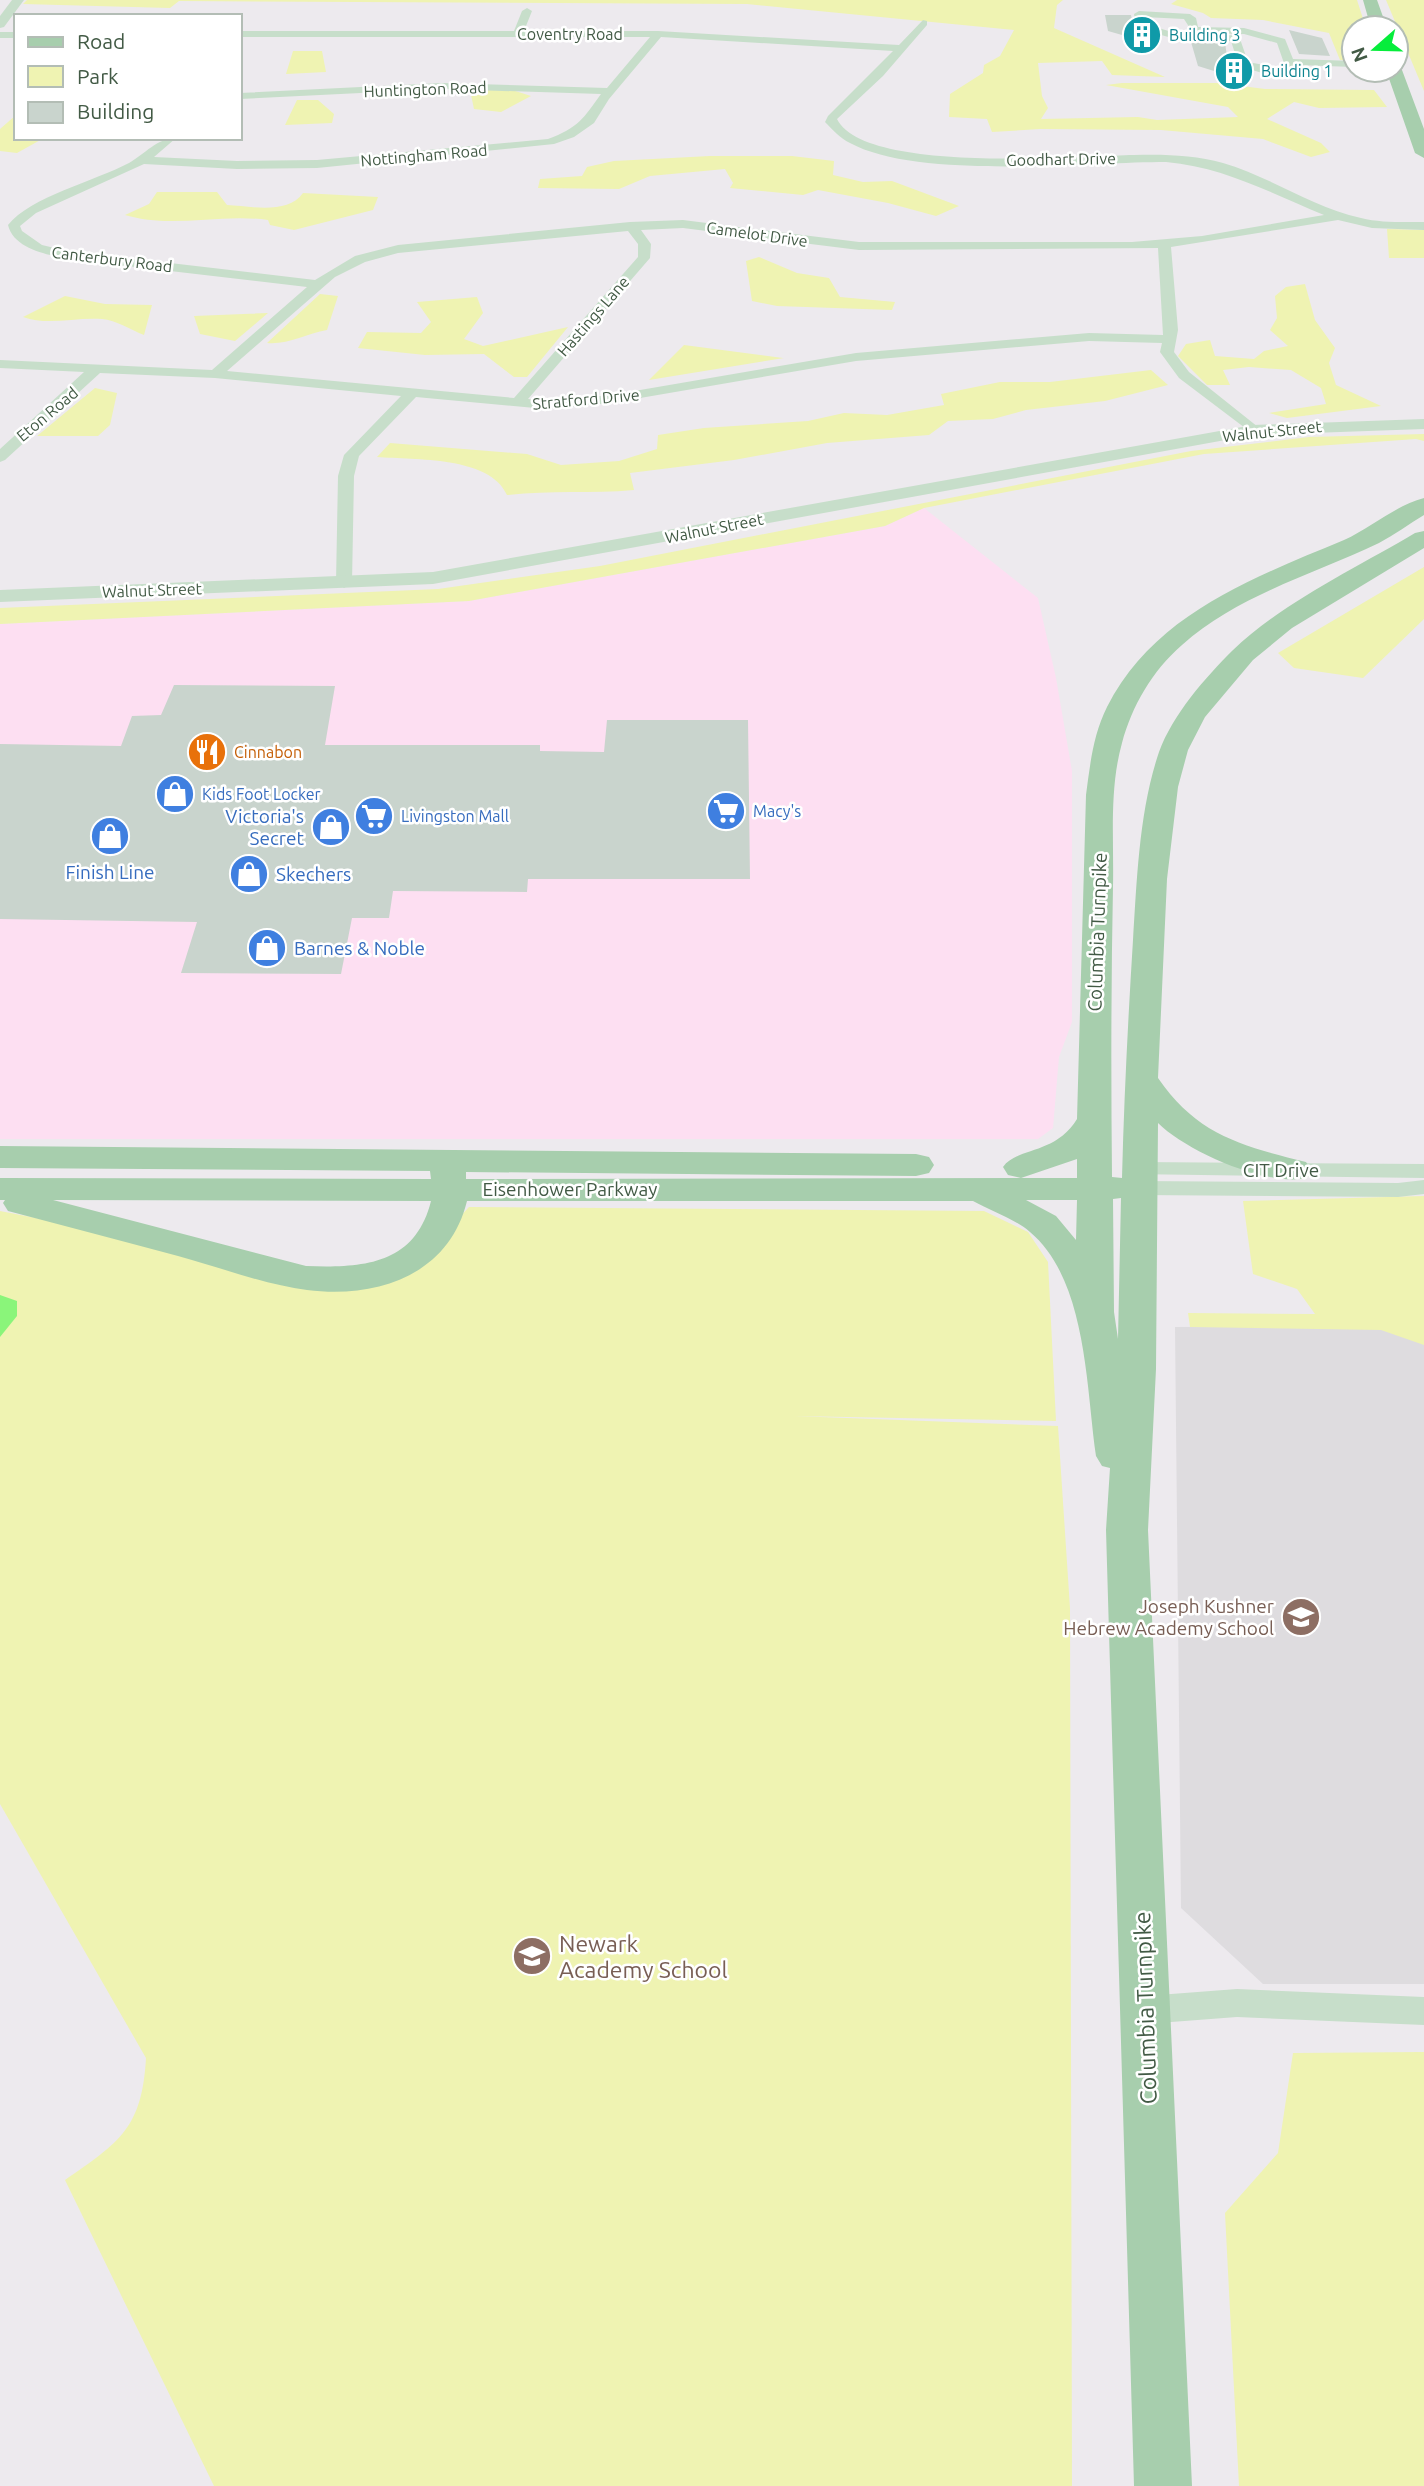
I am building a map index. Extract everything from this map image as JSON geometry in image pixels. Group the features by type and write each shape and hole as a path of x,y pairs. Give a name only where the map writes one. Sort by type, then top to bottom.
{"main road":[{"path":"1399,84 1424,153"},
{"name":"Columbia Turnpike","path":"1127,1530 1095,1312 1094,1028 1100,795 1107,745 1120,708 1146,668 1172,640 1209,612 1279,576 1371,537 1424,505"},
{"name":"Columbia Turnpike","path":"1163,2486 1127,1530 1137,1369 1141,1078 1152,879 1164,787 1174,750 1212,689 1265,636 1424,538"},
{"path":"1141,1078 1159,1109 1194,1138 1237,1157 1293,1170"},
{"path":"1021,1167 1062,1154 1083,1140 1096,1116"},
{"name":"Eisenhower Parkway","path":"0,1157 898,1191 977,1188 1095,1177"},
{"name":"Eisenhower Parkway","path":"0,1189 449,1174 1021,1167 1095,1177 1139,1179"},
{"path":"0,1198 306,1278 329,1280 363,1277 395,1268 429,1247 447,1221 449,1174"},
{"path":"977,1188 1043,1224 1075,1262 1095,1312"}],"street":[{"path":"0,24 18,0"},
{"path":"518,34 527,10"},
{"path":"1139,14 1186,16 1191,18 1194,30 1244,31 1278,40 1283,42 1291,64 1293,72 1266,71 1242,64 1237,39 1172,35 1140,26 1139,14"},
{"name":"Goodhart Drive","path":"923,23 832,118 831,122 842,135 882,152 930,159 1166,158 1209,161 1237,169 1339,216 1369,224 1424,226"},
{"name":"Coventry Road","path":"242,34 658,34 818,41 901,48"},
{"name":"Nottingham Road","path":"142,160 237,165 317,164 550,142 582,129 658,34"},
{"path":"1291,64 1340,66"},
{"name":"Huntington Road","path":"242,96 442,86 611,91"},
{"name":"Canterbury Road","path":"167,140 142,160 26,214 14,225 16,233 38,248 67,254 317,284"},
{"name":"Camelot Drive","path":"215,374 317,284 353,262 398,249 630,226 683,224 859,246 1164,244 1339,216"},
{"name":"Hastings Lane","path":"516,404 646,255 644,241 630,226"},
{"path":"1164,244 1169,339 1167,352 1174,366 1253,430"},
{"name":"Stratford Drive","path":"0,364 94,371 215,374 516,404 594,401 856,357 1089,337 1169,339"},
{"name":"Eton Road","path":"0,457 94,371"},
{"path":"344,583 346,476 352,455 411,394"},
{"name":"Walnut Street","path":"0,596 433,578 491,570 1253,430 1424,424"},
{"name":"CIT Drive","path":"1139,1179 1293,1170 1424,1171"},
{"name":"CIT Drive","path":"1139,1179 1398,1190 1424,1187"},
{"path":"1145,2010 1237,2003 1424,2011"}],"shaded area":[{"name":"Livingston Mall","path":"924,508 1038,598 1056,678 1072,771 1072,1022 1059,1057 1053,1128 1038,1139 0,1139 0,624 469,601 885,526"},
{"name":"Joseph Kushner Hebrew Academy School","path":"1424,1282 1424,1984 1263,1984 1181,1908 1175,1327 1366,1326"},
{"path":"0,1295 17,1301 17,1316 0,1337"}],"green space":[{"path":"27,0 1063,0 1057,5 1054,28 1165,77 1112,75 1102,61 1038,63 1042,96 1048,108 1041,119 1138,117 1157,120 1238,117 1228,107 1106,85 1122,83 1218,83 1265,89 1374,90 1387,107 1319,108 1294,102 1267,119 1321,143 1330,152 1311,157 1263,139 1161,130 1040,129 992,132 987,119 949,117 950,94 983,73 984,65 1000,56 1014,30 747,4 179,1 170,8 23,4"},
{"path":"1177,0 1357,0 1362,14 1340,14 1340,60 1329,33 1263,20 1211,18 1171,4"},
{"path":"1386,0 1424,0 1424,91 1410,57 1410,14 1392,14"},
{"path":"293,51 322,51 326,72 286,74"},
{"path":"509,89 531,96 501,112 474,109 470,90"},
{"path":"297,100 318,100 334,114 332,123 285,125"},
{"path":"14,117 14,140 40,140 17,153 0,151 0,129"},
{"path":"710,156 792,156 834,161 833,175 863,182 892,181 959,206 936,216 888,203 818,190 803,195 730,188 733,183 725,169 650,176 619,189 538,188 540,179 582,176 587,167 614,161"},
{"path":"157,192 217,192 227,205 268,208 288,204 303,193 378,197 373,210 294,230 270,225 268,220 250,218 160,221 125,215 149,204"},
{"path":"1387,229 1424,230 1424,258 1389,258"},
{"path":"759,257 797,273 829,278 840,297 895,302 892,310 777,306 752,301 746,261"},
{"path":"1305,284 1315,320 1335,348 1329,363 1336,385 1381,406 1287,418 1269,413 1326,404 1321,388 1291,370 1249,367 1223,370 1230,385 1207,385 1178,356 1186,344 1210,340 1215,356 1254,359 1264,351 1288,346 1270,330 1277,318 1275,296 1286,287"},
{"path":"320,294 338,296 327,330 289,341 267,343"},
{"path":"65,296 105,304 152,305 144,335 107,320 42,321 23,317"},
{"path":"477,297 483,313 464,339 483,346 568,327 527,377 514,377 484,354 425,355 358,348 367,332 421,333 431,322 417,302"},
{"path":"268,313 235,341 200,334 194,316"},
{"path":"684,345 783,358 784,358 649,380"},
{"path":"1151,370 1168,385 1105,401 1026,410 993,419 948,421 929,435 827,443 734,460 630,473 634,490 507,495 498,482 485,473 468,467 450,462 377,457 390,443 527,454 561,465 619,461 657,449 658,435 704,428 808,421 844,413 887,415 944,405 941,394 1000,382 1050,382"},
{"path":"95,388 117,393 110,425 98,436 37,436"},
{"path":"1424,434 1424,441 1416,439 1204,454 924,508 885,526 469,601 0,624 0,608 438,589 600,566 1191,451 1309,437"},
{"path":"1424,567 1424,619 1363,678 1294,668 1278,653"},
{"path":"1424,1196 1424,1345 1381,1330 1190,1327 1188,1313 1315,1314 1297,1289 1253,1274 1243,1201"},
{"name":"Newark Academy School","path":"469,1207 984,1211 1028,1232 1048,1262 1056,1421 794,1416 1058,1426 1070,1608 1072,2486 214,2486 65,2180 100,2155 125,2131 139,2101 146,2058 0,1804 0,1211 62,1223 295,1288 404,1276"},
{"path":"1424,2052 1424,2486 1239,2486 1225,2213 1278,2153 1293,2053"}],"building":[{"path":"1105,15 1131,15 1136,39 1108,31"},
{"path":"1289,30 1322,38 1330,56 1299,54"},
{"path":"1191,42 1225,43 1230,76 1198,66"},
{"name":"Livingston Mall","path":"174,685 335,686 325,745 540,745 540,751 604,752 607,720 748,720 750,879 528,879 527,892 393,891 389,918 352,918 341,974 181,973 197,922 0,919 0,744 121,746 132,716 161,715"}],"place":[{"name":"Building 3","path":"1142,35"},
{"name":"Building 1","path":"1234,71"},
{"name":"Cinnabon","path":"207,752"},
{"name":"Kids Foot Locker","path":"175,794"},
{"name":"Macy's","path":"726,811"},
{"name":"Livingston Mall","path":"374,816"},
{"name":"Victoria's Secret","path":"331,827"},
{"name":"Finish Line","path":"110,836"},
{"name":"Skechers","path":"249,874"},
{"name":"Barnes & Noble","path":"267,948"},
{"name":"Joseph Kushner Hebrew Academy School","path":"1301,1617"},
{"name":"Newark Academy School","path":"532,1956"}]}
